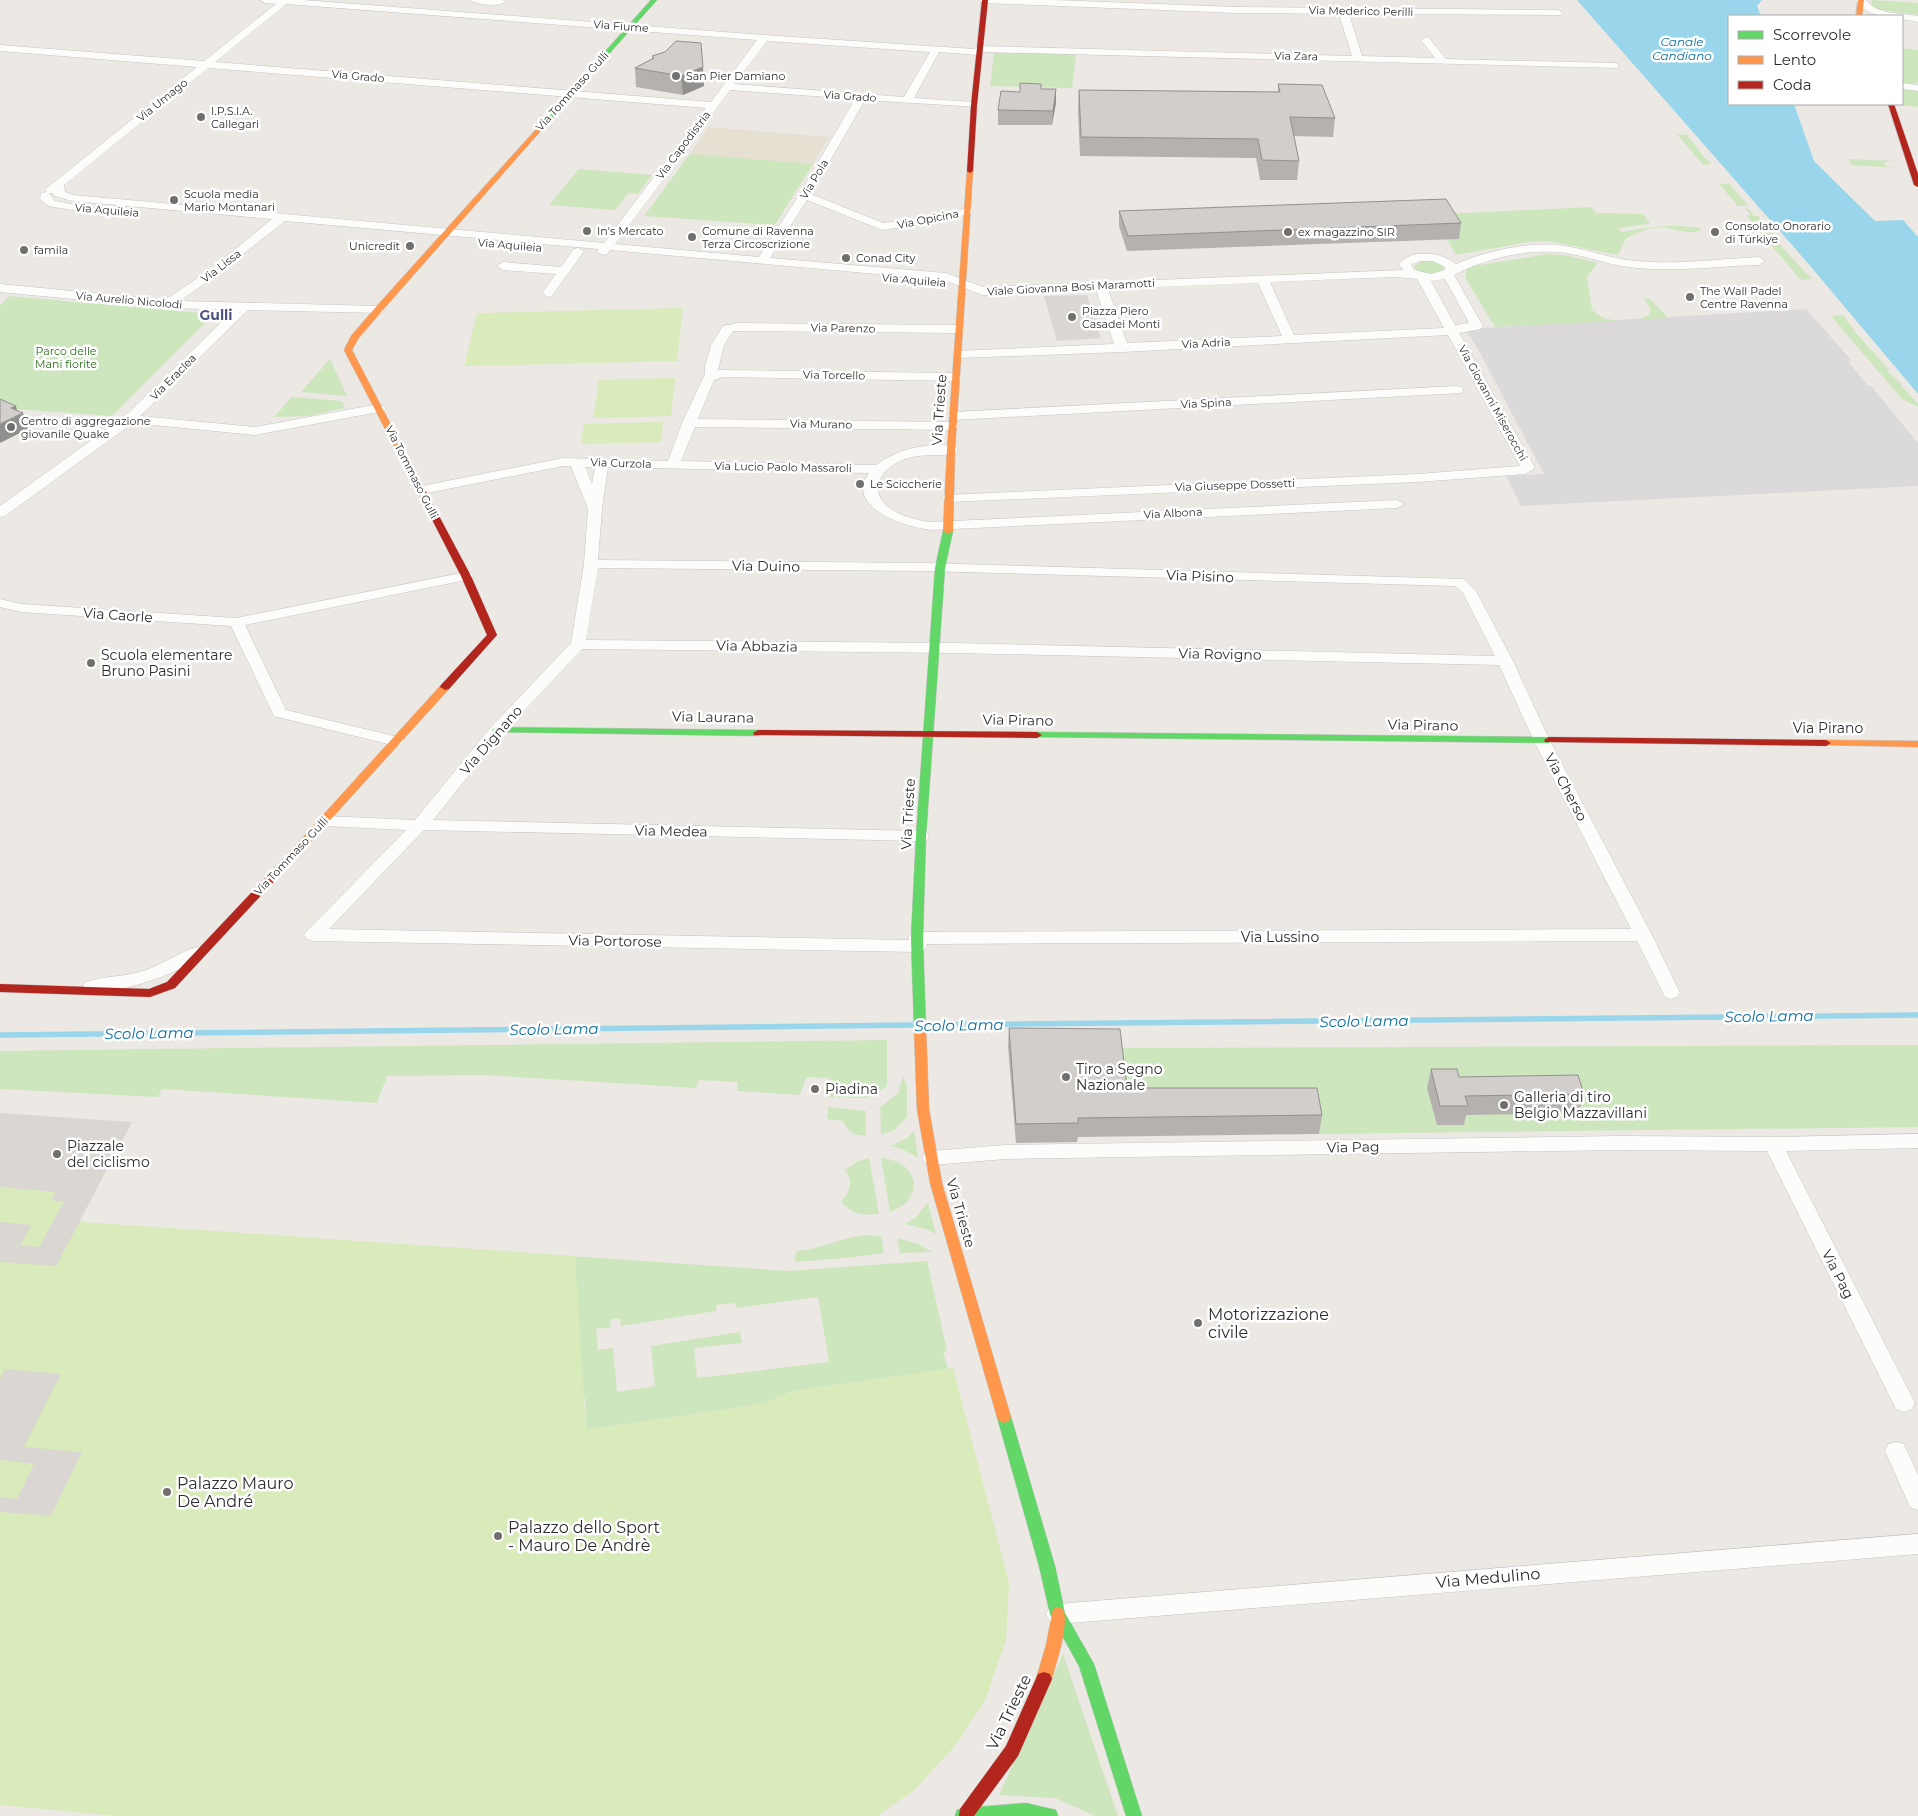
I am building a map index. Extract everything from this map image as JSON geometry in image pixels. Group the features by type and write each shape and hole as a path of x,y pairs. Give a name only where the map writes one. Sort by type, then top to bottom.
{"street":[{"name":"Via Fiume","path":"265,0 764,38 979,50"},
{"path":"475,0 501,1"},
{"name":"Via Tommaso Gulli","path":"0,988 38,989 108,984 135,979 170,967 208,946 325,821 492,635 466,576 348,350 354,338 378,310 570,92 654,0"},
{"name":"Via Mederico Perilli","path":"984,0 1236,10 1558,14"},
{"name":"Via Trieste","path":"984,0 974,105 959,328 951,450 949,525 940,568 921,836 917,942 923,1109 936,1183 1042,1548 1058,1614 1086,1664 1134,1816"},
{"path":"1224,0 1236,10"},
{"path":"1240,0 1250,10"},
{"path":"1397,0 1406,12"},
{"path":"1859,15 1860,0"},
{"path":"1860,0 1865,8 1870,11 1895,15"},
{"name":"Via Umago","path":"42,198 285,1"},
{"path":"485,16 501,1"},
{"path":"1343,11 1358,58"},
{"path":"1903,16 1918,18"},
{"name":"Via Capodistria","path":"606,249 764,38"},
{"path":"1426,40 1442,60"},
{"name":"Via Grado","path":"1,48 570,92 713,105"},
{"path":"907,100 936,49"},
{"name":"Via Zara","path":"979,50 1442,60 1614,66"},
{"path":"1903,86 1918,88"},
{"name":"Via Grado","path":"726,87 974,105"},
{"name":"Via Pola","path":"763,260 805,195 862,97"},
{"path":"1891,105 1918,185"},
{"path":"1903,139 1909,146 1918,150"},
{"name":"Via Aquileia","path":"59,184 59,194 72,198 277,221"},
{"name":"Via Opicina","path":"805,195 882,227 940,219 967,211"},
{"name":"Via Aquileia","path":"42,198 58,205 763,260 946,277 962,284"},
{"name":"Via Lissa","path":"167,304 218,269 277,221"},
{"name":"Via Aquileia","path":"444,236 578,251 606,249 962,284"},
{"path":"1442,260 1480,259 1546,248 1565,250 1635,265 1759,261"},
{"path":"548,293 578,251"},
{"name":"Viale Giovanna Bosi Maramotti","path":"962,284 1405,264 1408,261 1419,258 1442,260"},
{"path":"1449,273 1459,266 1480,259"},
{"path":"1442,260 1451,266 1449,273"},
{"name":"Via Giovanni Miserocchi","path":"1405,264 1407,270 1419,275 1454,331 1528,468 1520,471"},
{"path":"503,266 564,271"},
{"name":"Viale Giovanna Bosi Maramotti","path":"962,284 982,291 1395,273 1436,277 1449,273"},
{"name":"Via Giovanni Miserocchi","path":"1449,273 1477,326 1461,327 1454,331"},
{"path":"1262,278 1289,338"},
{"path":"1101,286 1122,348"},
{"name":"Via Aurelio Nicolodi","path":"0,288 167,304 378,310"},
{"name":"Via Eraclea","path":"0,513 130,419 244,307"},
{"name":"Via Parenzo","path":"712,375 710,370 711,364 723,334 728,328 959,328"},
{"name":"Via Adria","path":"958,354 1122,348 1454,331"},
{"name":"Via Torcello","path":"712,375 723,373 956,377"},
{"path":"679,465 689,423 708,379 712,375"},
{"name":"Via Spina","path":"954,421 1458,390"},
{"path":"130,419 255,431 379,408"},
{"name":"Via Murano","path":"689,423 954,421"},
{"path":"880,469 901,456 931,449 951,450"},
{"name":"Via Curzola","path":"422,490 563,462 679,465"},
{"path":"576,462 595,509"},
{"path":"578,644 591,564 595,509 602,462"},
{"name":"Via Lucio Paolo Massaroli","path":"679,465 880,469"},
{"name":"Via Albona","path":"880,469 872,478 870,492 872,499 888,513 925,525 1397,504"},
{"name":"Via Giuseppe Dossetti","path":"950,498 1418,478 1520,471"},
{"name":"Via Duino","path":"591,564 940,568"},
{"name":"Via Pisino","path":"940,568 1459,582"},
{"name":"Via Caorle","path":"0,603 21,608 236,622 466,576"},
{"name":"Via Cherso","path":"1459,582 1469,591 1505,661 1542,741 1643,935 1671,994"},
{"path":"236,622 280,713 396,741"},
{"name":"Via Abbazia","path":"578,644 935,648"},
{"name":"Via Dignano","path":"312,935 497,730 578,644"},
{"name":"Via Rovigno","path":"935,648 1505,661"},
{"name":"Via Laurana","path":"497,730 928,734"},
{"name":"Via Pirano","path":"928,734 1918,744"},
{"name":"Via Medea","path":"338,805 361,820 413,825"},
{"name":"Via Medea","path":"325,821 363,824 921,836"},
{"name":"Via Portorose","path":"312,935 917,942"},
{"name":"Via Lussino","path":"917,942 1643,935"},
{"name":"Via Pag","path":"932,1158 1043,1152 1620,1143 1773,1144 1918,1141"},
{"name":"Via Pag","path":"1773,1144 1904,1403"},
{"path":"1896,1450 1918,1500"},
{"name":"Via Medulino","path":"1058,1614 1918,1544"},
{"name":"Via Trieste","path":"964,1815 1012,1751 1042,1687 1054,1645 1058,1614"},
{"path":"964,1815 1026,1811 1050,1816"}],"shaded area":[{"path":"709,127 830,137 802,180 678,170"},
{"name":"Piazza Piero Casadei Monti","path":"1087,295 1101,338 1057,341 1044,296"},
{"path":"1806,309 1852,361 1848,361 1918,443 1918,486 1521,506 1506,476 1544,474 1479,351 1465,329"},
{"name":"Piazzale del ciclismo","path":"0,1113 132,1122 56,1266 0,1262 0,1222 32,1225 20,1245 39,1247 64,1202 51,1200 55,1192 0,1187"},
{"path":"5,1369 61,1374 24,1447 82,1452 51,1516 0,1512 0,1497 17,1499 34,1464 0,1460 0,1379"}],"green space":[{"path":"1872,0 1918,3 1918,15 1874,9 1871,8"},
{"path":"1903,48 1918,50 1918,82 1913,84 1903,83"},
{"path":"994,52 1076,53 1072,88 990,86"},
{"path":"1903,88 1918,90 1918,107 1902,105"},
{"path":"1677,134 1687,135 1712,164 1703,165"},
{"path":"690,154 813,164 775,225 644,216"},
{"path":"1849,159 1897,161 1884,162 1885,166 1900,168 1851,165"},
{"path":"579,169 652,175 638,194 629,193 615,210 549,205"},
{"path":"1719,184 1729,184 1749,206 1738,206"},
{"path":"1591,207 1596,213 1643,214 1650,224 1618,228 1621,232 1670,226 1700,228 1701,230 1685,232 1662,227 1649,229 1626,238 1618,255 1548,241 1529,242 1456,255 1447,239 1458,238 1444,214"},
{"path":"1747,207 1754,216 1758,216 1775,236 1764,237 1746,215 1751,215 1745,208"},
{"path":"1765,238 1777,238 1780,245 1812,279 1801,280"},
{"path":"1547,254 1565,255 1598,263 1587,277 1592,310 1603,318 1618,321 1495,327 1466,279 1466,269"},
{"path":"1422,261 1432,261 1443,266 1443,270 1423,273 1414,266"},
{"name":"Parco delle Mani fiorite","path":"9,296 203,313 208,320 112,416 0,408 0,306"},
{"path":"1644,299 1651,300 1668,318 1637,320 1649,315 1651,309"},
{"path":"683,308 677,361 464,366 477,313"},
{"path":"1843,315 1889,370 1888,372 1900,382 1902,387 1918,404 1918,407 1902,399 1831,316"},
{"path":"330,359 347,396 301,392"},
{"path":"675,378 671,416 593,418 599,380"},
{"path":"292,397 342,401 345,408 308,416 274,417"},
{"path":"663,422 661,442 581,444 584,424"},
{"path":"887,1040 887,1086 869,1098 828,1097 829,1078 806,1077 800,1095 737,1091 738,1082 699,1080 696,1088 485,1075 387,1076 377,1103 162,1089 158,1097 0,1089 0,1051"},
{"path":"1918,1045 1918,1127 1319,1134 1315,1107 1125,1107 1119,1048"},
{"path":"903,1076 907,1086 907,1117 893,1131 881,1134 880,1108 898,1093"},
{"path":"828,1107 866,1111 866,1136 852,1133 843,1121 827,1119"},
{"path":"914,1131 918,1158 902,1149 891,1146 907,1138"},
{"path":"869,1158 879,1214 868,1215 858,1213 841,1202 850,1186 848,1174 845,1170 858,1161"},
{"path":"881,1158 893,1160 903,1165 910,1172 913,1180 910,1198 902,1206 890,1212"},
{"name":"Palazzo dello Sport - Mauro De Andrè","path":"0,1187 55,1192 51,1200 64,1201 54,1220 575,1256 586,1430 762,1404 793,1391 953,1368 1009,1583 1006,1640 985,1700 953,1748 913,1791 877,1816 117,1816 0,1805"},
{"path":"928,1203 936,1234 926,1229 905,1224 915,1218"},
{"path":"106,1224 789,1271 927,1261 947,1351 943,1352 948,1369 793,1391 762,1404 586,1430 585,1398","holes":["818,1297 829,1362 697,1378 694,1348 742,1343 740,1332 651,1346 655,1386 617,1392 613,1348 598,1350 596,1329 611,1327 610,1320 620,1318 621,1326 716,1311 717,1305 735,1303 736,1308"]},
{"path":"864,1235 881,1236 884,1253 794,1262 797,1251"},
{"path":"897,1238 918,1244 932,1252 900,1253"},
{"path":"1063,1654 1118,1816 1095,1816 1055,1798 999,1795"}],"water":[{"name":"Canale Candiano","path":"1577,0 1762,0 1757,6 1761,15 1728,15 1728,105 1794,105 1814,161 1875,221 1903,220 1918,237 1918,394 1806,261"}],"building":[{"path":"676,41 701,43 703,67 681,76 635,68 654,58 652,56 665,52"},
{"path":"1020,83 1041,84 1041,89 1056,89 1053,111 998,110 1001,91 1020,92"},
{"path":"1278,84 1322,85 1335,118 1290,117 1299,161 1262,160 1258,139 1081,137 1079,90 1280,92"},
{"path":"1446,199 1461,223 1128,236 1119,211"},
{"path":"0,399 16,406 11,408 23,413 0,424"},
{"name":"Tiro a Segno Nazionale","path":"1009,1028 1120,1029 1127,1088 1317,1088 1322,1115 1078,1118 1078,1123 1016,1124"},
{"path":"1431,1069 1457,1069 1459,1077 1578,1075 1584,1094 1465,1096 1468,1106 1440,1106"}],"waterway":[{"name":"Scolo Lama","path":"927,1025 1918,1015"},
{"name":"Scolo Lama","path":"0,1035 913,1025"}],"traffic: fast":[{"path":"542,126 654,0"},
{"path":"920,1029 917,938 921,836 940,568 948,531"},
{"path":"497,730 758,733"},
{"path":"1037,735 1549,740"},
{"path":"1004,1417 1047,1566 1058,1614 1086,1664 1134,1816"},
{"path":"963,1816 1026,1811 1050,1816"}],"traffic: slow":[{"path":"1859,15 1861,0"},
{"path":"410,469 348,350 354,338 378,310 542,126"},
{"path":"948,531 951,450 970,171"},
{"path":"288,860 445,687"},
{"path":"1826,743 1918,744"},
{"path":"920,1029 923,1109 936,1183 1004,1417"},
{"path":"1044,1679 1054,1645 1058,1614"}],"traffic: jam":[{"path":"970,171 974,105 985,0"},
{"path":"1891,105 1918,185"},
{"path":"410,469 466,576 492,635 445,687"},
{"path":"758,733 1037,735"},
{"path":"1549,740 1826,743"},
{"path":"0,988 150,993 171,985 288,860"},
{"path":"966,1814 1012,1751 1044,1679"}],"place":[{"name":"San Pier Damiano","path":"676,76"},
{"name":"I.P.S.I.A. Callegari","path":"201,117"},
{"name":"Scuola media Mario Montanari","path":"174,200"},
{"name":"In's Mercato","path":"587,231"},
{"name":"ex magazzino SIR","path":"1288,232"},
{"name":"Consolato Onorario di Türkiye","path":"1715,232"},
{"name":"Comune di Ravenna Terza Circoscrizione","path":"692,237"},
{"name":"Unicredit","path":"410,246"},
{"name":"famila","path":"24,250"},
{"name":"Conad City","path":"846,258"},
{"name":"The Wall Padel Centre Ravenna","path":"1690,297"},
{"name":"Piazza Piero Casadei Monti","path":"1072,317"},
{"name":"Centro di aggregazione giovanile Quake","path":"11,427"},
{"name":"Le Sciccherie","path":"860,484"},
{"name":"Scuola elementare Bruno Pasini","path":"91,663"},
{"name":"Tiro a Segno Nazionale","path":"1066,1077"},
{"name":"Piadina","path":"815,1089"},
{"name":"Galleria di tiro Belgio Mazzavillani","path":"1504,1105"},
{"name":"Piazzale del ciclismo","path":"57,1154"},
{"name":"Motorizzazione civile","path":"1198,1323"},
{"name":"Palazzo Mauro De André","path":"167,1492"},
{"name":"Palazzo dello Sport - Mauro De Andrè","path":"498,1536"}],"district":[{"name":"Gulli","path":"216,315"}]}
